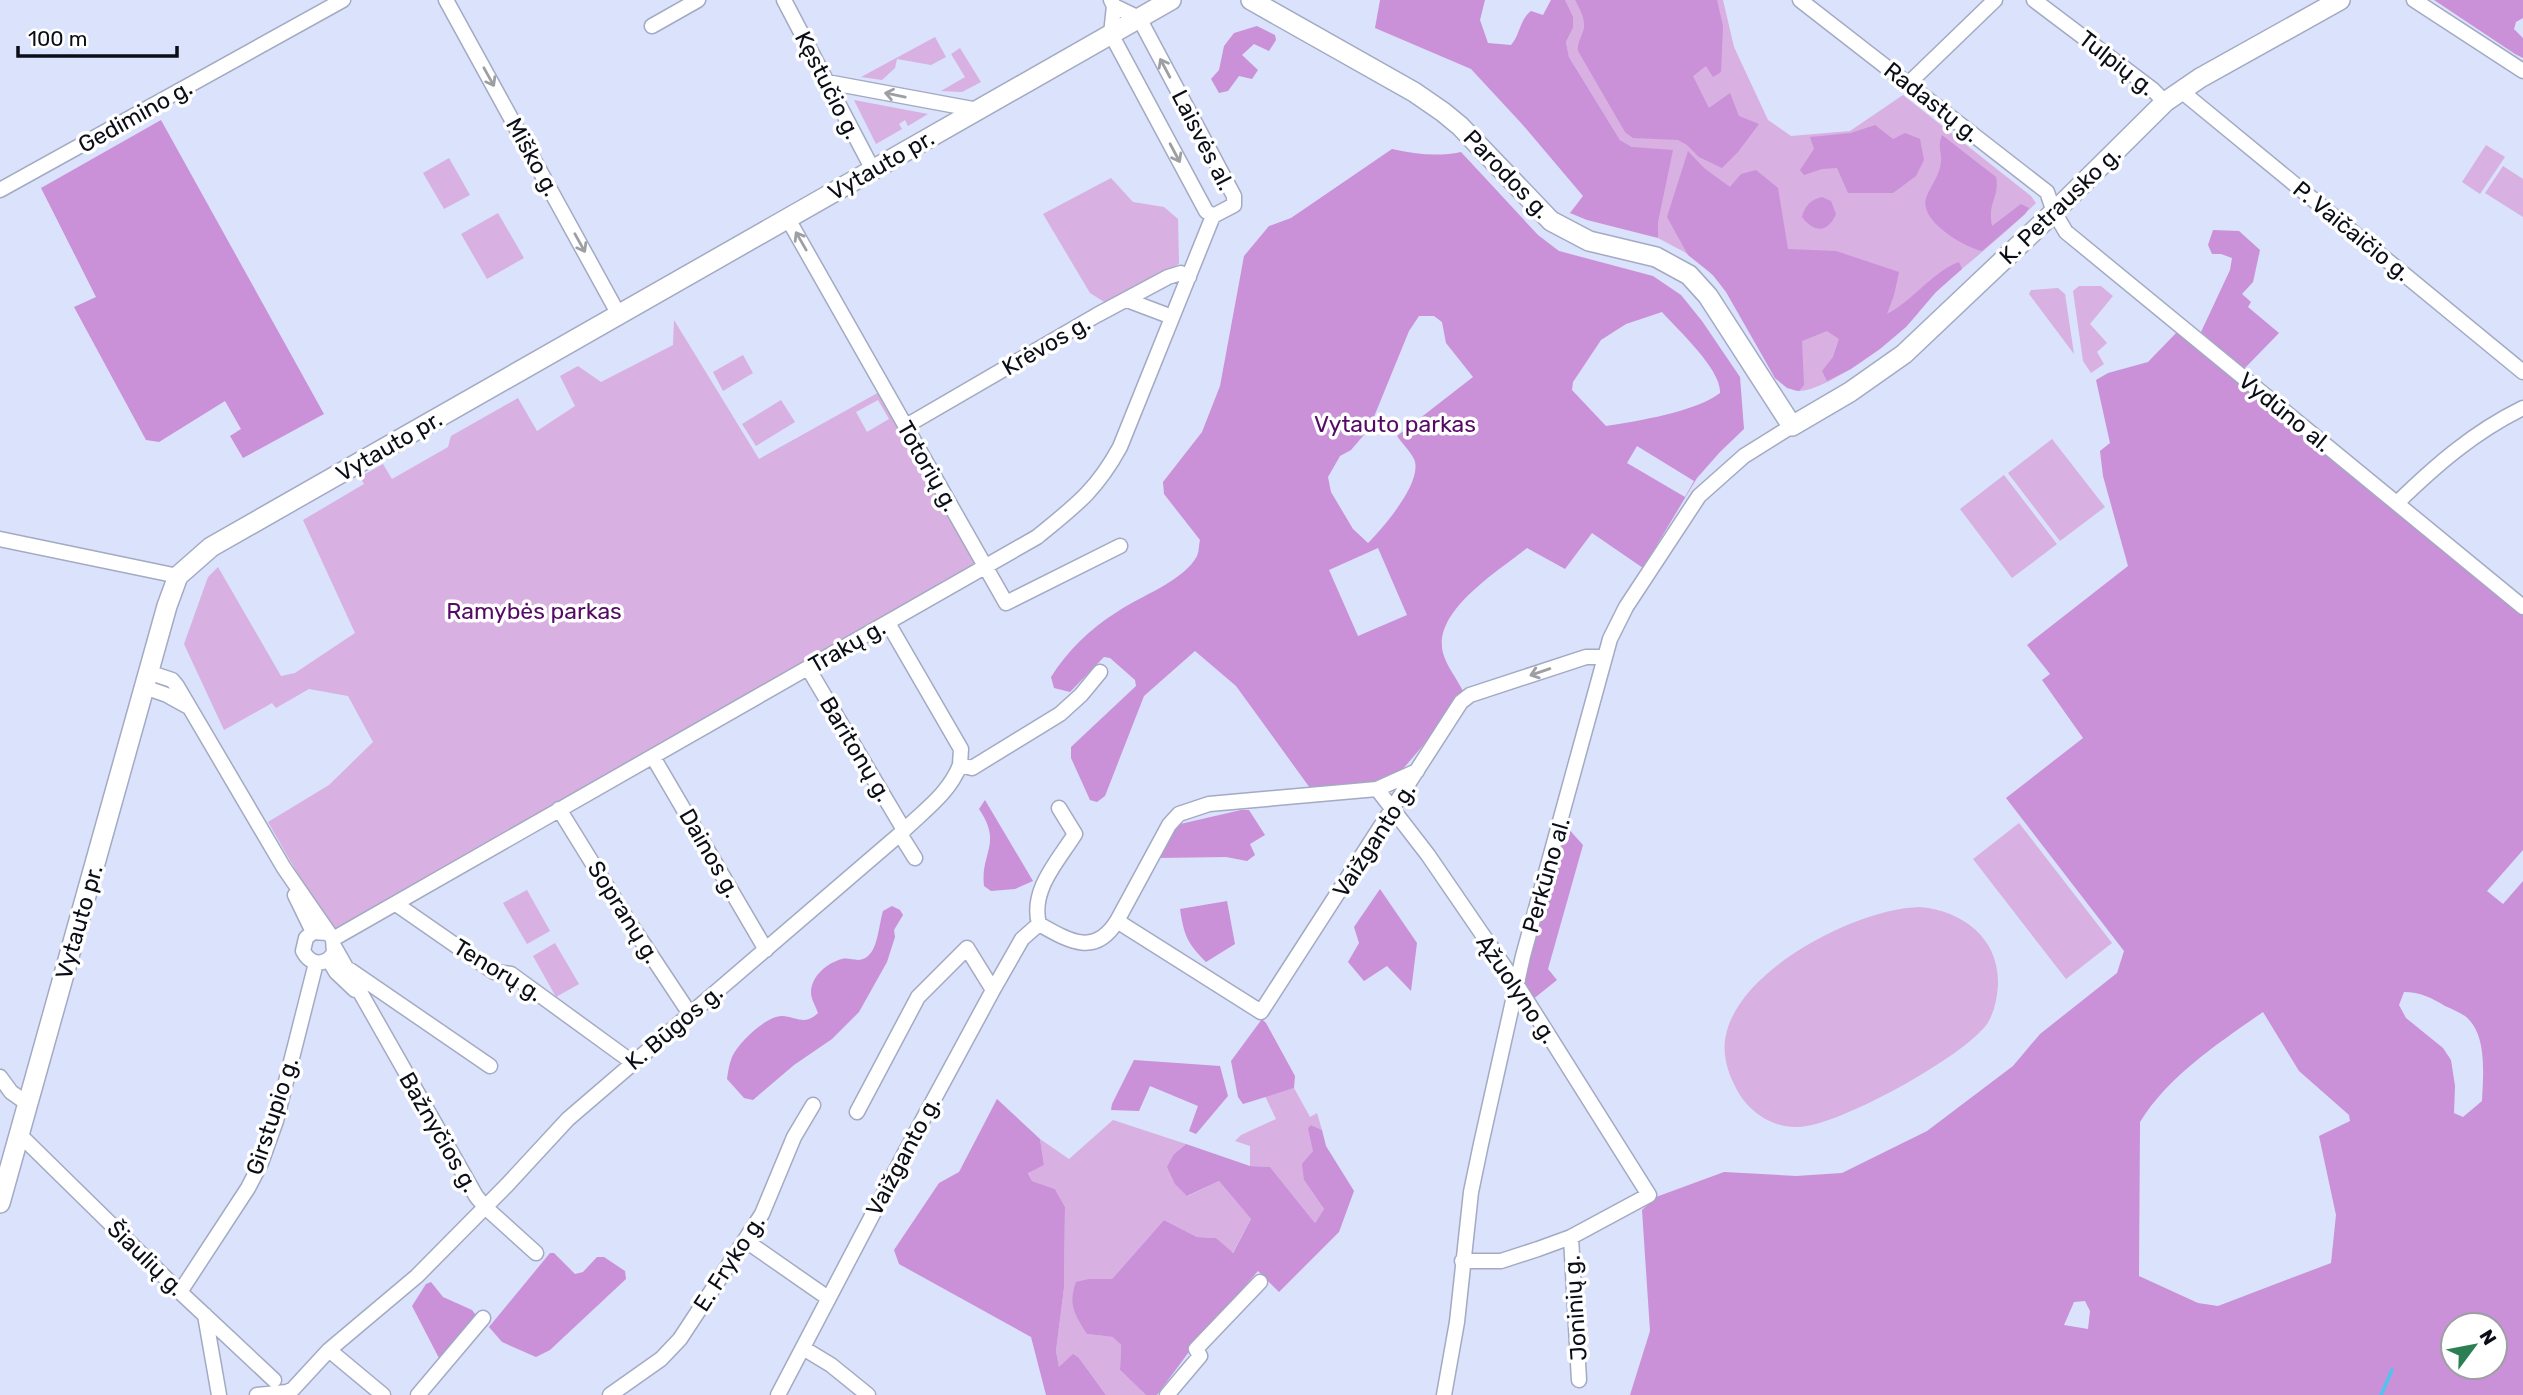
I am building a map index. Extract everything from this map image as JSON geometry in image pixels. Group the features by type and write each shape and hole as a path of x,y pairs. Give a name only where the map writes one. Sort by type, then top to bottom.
{"main road":[{"name":"Vytauto pr.","path":"0,1203 167,606 178,576 211,547 1171,0"},
{"name":"K. Petrausko g.","path":"1792,426 1850,392 1904,354 2173,96 2340,0"},
{"name":"Parodos g.","path":"1259,2 1414,92 1443,112 1460,126 1551,221 1589,241 1656,257 1689,275 1708,296 1792,426"}],"street":[{"name":"Gedimino g.","path":"0,190 343,0"},
{"name":"Miško g.","path":"446,0 619,315"},
{"path":"652,26 698,0"},
{"name":"Kęstučio g.","path":"784,0 873,170"},
{"name":"Radastų g.","path":"1800,0 2047,192 2054,212"},
{"path":"1909,83 1995,0"},
{"name":"Tulpių g.","path":"2034,0 2152,89 2173,96"},
{"path":"2414,0 2523,71"},
{"path":"1111,34 1112,3 1139,18"},
{"name":"Laisvės al.","path":"1111,34 1206,211 1213,216 1234,205 1234,196 1139,18"},
{"path":"827,82 978,110"},
{"name":"P. Vaičaičio g.","path":"2173,96 2523,372"},
{"name":"Vydūno al.","path":"2054,212 2066,232 2523,607"},
{"name":"Trakų g.","path":"325,946 559,809 986,568 1037,537 1086,497 1105,474 1120,447 1213,216"},
{"name":"Totorių g.","path":"788,219 1006,603 1120,546"},
{"name":"Krėvos g.","path":"906,426 1168,277 1181,273 1189,277"},
{"path":"1127,300 1172,317"},
{"path":"2398,503 2458,447 2523,408"},
{"name":"Perkūno al.","path":"1444,1395 1457,1322 1471,1192 1517,985 1610,639 1622,615 1699,496 1744,456 1792,426"},
{"path":"0,538 178,576"},
{"path":"888,623 961,749 960,765 972,768 1048,723 1070,706 1100,672"},
{"name":"Vaižganto g.","path":"1117,921 1261,1012 1465,698 1586,657 1605,657"},
{"name":"Baritonų g.","path":"808,668 915,858"},
{"name":"Bažnyčios g.","path":"146,680 172,680 284,868 308,901 337,972 361,996"},
{"name":"Dainos g.","path":"653,757 766,950"},
{"name":"K. Būgos g.","path":"257,1395 293,1389 329,1350 417,1276 568,1119 902,832 939,797 955,778 960,765"},
{"name":"Vaižganto g.","path":"778,1395 1022,939 1039,924 1059,936 1083,943 1096,942 1106,937 1170,825 1179,814 1209,804 1377,789 1419,771"},
{"name":"Ąžuolyno g.","path":"1377,789 1422,848 1517,985 1648,1195 1571,1237"},
{"path":"1039,924 1037,906 1041,887 1075,834 1059,808"},
{"name":"Sopranų g.","path":"559,809 690,1014"},
{"name":"Tenorų g.","path":"396,904 494,972 511,974 632,1062"},
{"name":"Bažnyčios g.","path":"325,946 349,970 490,1066"},
{"name":"Girstupio g.","path":"180,1292 242,1198 261,1163 276,1121 325,946"},
{"path":"858,1112 918,997 967,948 993,990"},
{"name":"Bažnyčios g.","path":"349,970 361,996 476,1196 536,1253"},
{"path":"0,1077 11,1092 28,1104"},
{"name":"E. Fryko g.","path":"610,1395 661,1359 680,1339 746,1241 770,1198 794,1137 813,1105"},
{"name":"Šiaulių g.","path":"19,1134 274,1380"},
{"path":"1462,1261 1501,1261 1571,1237"},
{"name":"Joninių g.","path":"1571,1237 1580,1380"},
{"path":"746,1241 828,1298"},
{"path":"1167,1395 1200,1356 1196,1349 1260,1282"},
{"path":"205,1315 219,1395"},
{"path":"418,1395 483,1318"},
{"path":"803,1348 831,1365 868,1395"},
{"path":"329,1350 383,1395"}],"green space":[{"path":"1565,0 1723,0 1734,47 1768,120 1791,136 1850,131 1903,95 2031,196 2036,203 1935,293 1898,333 1871,354 1824,384 1798,391 1791,389 1775,378 1741,314 1709,271 1692,257 1658,238 1658,222 1632,147 1620,140 1569,57 1566,42 1573,28"},
{"path":"935,37 946,57 931,65 897,59 895,68 882,80 861,77"},
{"path":"960,48 981,82 962,92 941,91 965,77 951,54"},
{"path":"854,100 928,114 908,126 905,120 899,124 902,129 876,144"},
{"path":"2486,145 2505,157 2480,194 2462,182"},
{"path":"449,158 470,195 444,209 423,173"},
{"path":"2503,166 2523,179 2523,217 2485,193"},
{"path":"1111,178 1133,202 1164,207 1178,219 1179,264 1106,303 1090,293 1043,214"},
{"path":"498,213 524,258 487,279 461,234"},
{"path":"2079,286 2101,286 2113,296 2090,324 2107,343 2097,352 2104,364 2091,373 2083,361 2073,291"},
{"path":"2058,288 2065,294 2074,354 2029,294 2031,290"},
{"name":"Ramybės parkas","path":"674,320 759,459 881,391 975,561 974,564 344,930 330,930 268,822 329,785 373,742 348,696 309,689 276,708 272,703 224,730 184,644 208,577 218,567 281,676 295,673 355,633 303,520 364,484 360,477 383,464 392,479 448,447 451,436 518,398 537,431 575,406 560,376 578,366 601,382 673,345","holes":["878,400 889,419 867,432 856,412"]},
{"path":"743,355 753,373 723,391 713,372"},
{"path":"781,400 795,422 756,446 742,424"},
{"path":"2052,439 2105,507 2060,541 2008,473"},
{"path":"2004,475 2057,544 2012,578 1960,509"},
{"path":"2019,823 2112,943 2066,979 1973,859"},
{"path":"527,890 550,931 527,944 503,903"},
{"path":"1920,907 1950,914 1964,921 1985,940 1997,968 1998,984 1995,1004 1987,1024 1974,1038 1927,1071 1841,1115 1817,1124 1798,1127 1788,1127 1760,1116 1746,1103 1732,1080 1725,1048 1726,1035 1736,1011 1753,987 1777,966 1835,931 1865,918 1894,910"},
{"path":"555,943 579,984 556,997 533,956"},
{"path":"1294,1088 1310,1117 1317,1113 1322,1130 1311,1125 1313,1151 1304,1180 1324,1209 1315,1223 1270,1167 1250,1166 1250,1146 1235,1141 1241,1135 1276,1119 1265,1096"},
{"path":"1113,1120 1186,1144 1174,1154 1188,1196 1219,1181 1251,1219 1232,1254 1216,1238 1197,1237 1164,1220 1112,1279 1089,1279 1087,1334 1114,1337 1121,1345 1120,1370 1146,1395 1106,1395 1079,1358 1059,1368 1056,1351 1064,1288 1065,1207 1055,1189 1032,1181 1028,1172 1044,1165 1040,1139 1069,1159"}],"shaded area":[{"path":"1380,0 1485,0 1480,20 1488,43 1511,45 1524,18 1531,11 1543,15 1551,0 1565,0 1573,17 1573,28 1566,42 1569,57 1620,140 1632,147 1673,150 1658,222 1658,238 1570,213 1583,196 1522,124 1471,69 1375,28"},
{"path":"1575,0 1717,0 1723,26 1721,72 1713,77 1706,66 1693,76 1709,108 1730,93 1739,116 1759,124 1722,168 1699,157 1678,140 1633,138 1625,132 1578,51 1584,24"},
{"path":"2434,0 2523,0 2523,18 2516,22 2514,29 2523,38 2523,58 2515,54"},
{"path":"1257,26 1275,35 1276,40 1269,51 1254,44 1242,55 1258,70 1252,79 1239,76 1228,91 1219,93 1211,79 1219,70 1224,46 1234,33"},
{"path":"161,120 324,414 243,458 230,436 241,429 225,401 159,442 146,440 74,307 96,297 41,188"},
{"path":"1875,125 1893,139 1905,133 1920,139 1924,160 1916,176 1893,193 1848,193 1837,168 1822,169 1804,175 1800,170 1814,149 1810,137 1851,133"},
{"path":"1942,135 1996,177 1991,211 1992,226 2021,204 2029,208 1982,251 1945,232 1929,215 1926,207 1926,198 1940,167"},
{"name":"Vytauto parkas","path":"1392,149 1426,154 1461,152 1538,235 1559,251 1653,276 1681,295 1740,377 1744,429 1697,478 1643,568 1592,533 1565,569 1527,548 1470,593 1457,607 1442,637 1444,658 1463,691 1444,721 1396,777 1310,788 1236,686 1195,651 1144,696 1105,796 1097,802 1090,800 1071,758 1071,747 1136,686 1135,680 1110,658 1104,657 1070,692 1054,688 1051,677 1072,649 1098,625 1172,580 1191,565 1197,556 1200,540 1164,494 1163,482 1202,432 1220,386 1244,256 1269,226 1291,218","holes":["1662,312 1714,373 1720,393 1681,410 1606,426 1572,390 1573,382 1601,340 1626,324","1419,316 1434,316 1442,322 1446,343 1473,377 1397,436 1414,459 1416,468 1400,504 1368,543 1353,529 1331,492 1328,477 1340,456 1351,450 1369,429 1409,331","1637,446 1694,481 1685,497 1627,463","1378,548 1407,615 1358,636 1329,570"]},
{"path":"1688,151 1704,168 1730,187 1741,174 1756,170 1778,188 1788,249 1836,251 1899,272 1887,314 1949,267 1959,262 1962,269 1936,292 1906,327 1880,349 1851,369 1827,381 1822,371 1833,357 1839,339 1827,331 1802,341 1804,385 1799,391 1787,388 1775,378 1726,292 1713,275 1688,255 1667,217"},
{"path":"1822,197 1831,201 1836,214 1829,225 1821,229 1811,226 1802,217 1809,204"},
{"path":"2213,230 2239,231 2260,250 2253,282 2242,294 2251,302 2248,307 2279,333 2244,369 2201,332 2230,270 2232,258 2212,254 2208,245"},
{"path":"2178,331 2523,614 2523,850 2487,891 2503,904 2523,881 2523,1395 1630,1395 1650,1331 1642,1210 1656,1197 1724,1172 1796,1176 1842,1173 1927,1131 2013,1066 2040,1034 2117,973 2124,951 2006,798 2083,738 2042,680 2050,674 2027,645 2128,566 2103,476 2100,451 2110,443 2096,380 2108,373 2148,362","holes":["2404,992 2421,994 2460,1013 2478,1033 2482,1056 2482,1101 2463,1117 2454,1113 2455,1086 2451,1060 2443,1048 2406,1018 2399,1005","2263,1012 2299,1071 2349,1115 2350,1121 2319,1136 2336,1215 2331,1263 2218,1306 2198,1303 2139,1276 2140,1122 2180,1075","2085,1301 2090,1311 2088,1329 2064,1325 2074,1302"]},
{"path":"985,800 1033,881 1015,889 991,891 984,886 990,840 986,821 979,809"},
{"path":"1249,810 1265,835 1250,844 1255,855 1247,861 1226,857 1158,858 1176,825"},
{"path":"1565,825 1583,845 1548,969 1557,980 1532,1000 1520,985"},
{"path":"1380,889 1417,943 1411,991 1387,966 1364,981 1348,962 1359,943 1354,927"},
{"path":"1227,901 1235,944 1206,962 1187,938 1180,909"},
{"path":"892,906 903,915 894,930 895,937 887,962 859,1012 832,1039 794,1065 753,1100 744,1098 727,1079 735,1051 753,1031 768,1020 782,1016 805,1020 818,1013 811,993 817,976 836,961 861,960 868,956 876,942 883,911"},
{"path":"1262,1019 1295,1076 1294,1088 1243,1104 1238,1097 1231,1061"},
{"path":"1134,1060 1220,1066 1228,1096 1196,1134 1189,1131 1198,1106 1150,1086 1139,1111 1111,1110"},
{"path":"997,1099 1040,1139 1044,1165 1028,1173 1032,1181 1055,1189 1065,1207 1064,1288 1056,1351 1059,1367 1073,1354 1079,1358 1106,1395 1046,1395 1031,1337 899,1264 894,1250 939,1183 959,1172"},
{"path":"1311,1125 1322,1130 1326,1146 1354,1191 1339,1232 1279,1292 1258,1271 1197,1341 1157,1395 1146,1395 1120,1370 1121,1345 1113,1337 1087,1334 1074,1309 1076,1282 1112,1279 1164,1220 1197,1237 1216,1238 1233,1253 1251,1219 1219,1181 1187,1196 1175,1184 1167,1167 1174,1154 1186,1144 1250,1166 1270,1167 1315,1223 1324,1209 1304,1180 1302,1164 1313,1151 1308,1128"},
{"path":"550,1253 554,1253 575,1274 583,1272 597,1257 604,1257 625,1271 626,1279 550,1350 536,1357 502,1342 489,1327"},
{"path":"431,1282 443,1297 472,1310 479,1319 441,1362 412,1306 426,1284"}],"waterway":[{"path":"2381,1395 2392,1370"}]}
